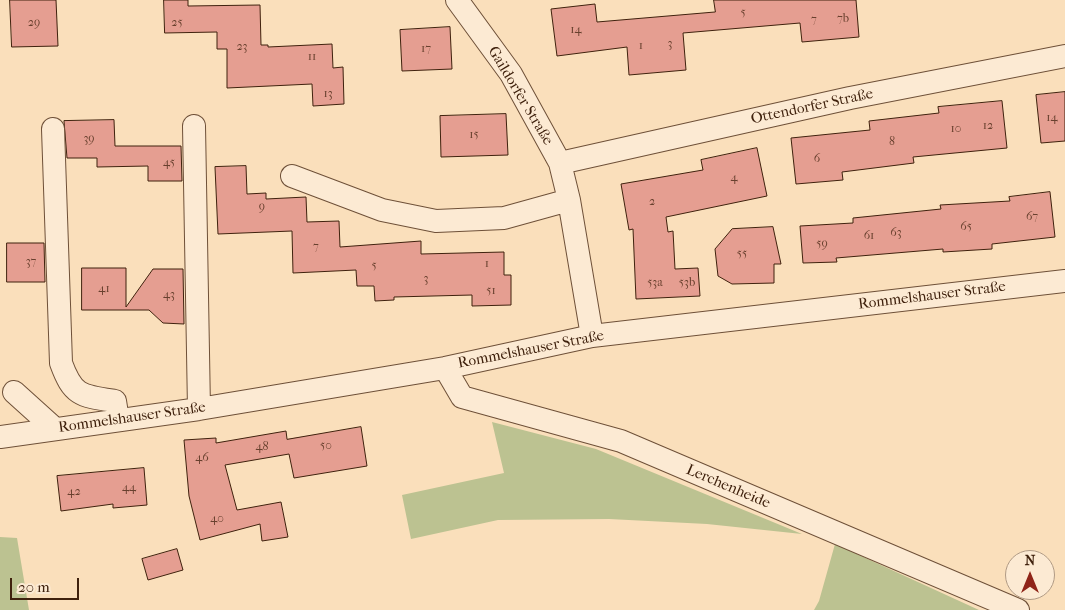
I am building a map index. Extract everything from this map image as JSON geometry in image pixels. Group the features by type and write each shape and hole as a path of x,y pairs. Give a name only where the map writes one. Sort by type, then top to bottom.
{"street":[{"name":"Gaildorfer Straße","path":"457,0 511,74 560,163 569,200 592,336"},
{"name":"Ottendorfer Straße","path":"560,163 850,98 1065,56"},
{"path":"194,126 199,409"},
{"path":"53,129 61,363 69,384 86,397 115,401 118,420"},
{"path":"292,176 382,210 436,221 504,218 569,200"},
{"name":"Rommelshauser Straße","path":"0,437 199,409 445,368 592,336 1065,281"},
{"name":"Lerchenheide","path":"445,368 462,398 621,441 1018,610"},
{"path":"14,392 55,429"}],"green space":[{"path":"492,422 596,449 802,534 707,524 609,519 498,520 411,539 402,495 504,473"},
{"path":"0,537 17,538 29,610 0,610"},
{"path":"835,544 979,610 814,610 819,601"}],"building":[{"path":"10,0 56,0 58,46 12,47"},
{"path":"164,0 188,0 188,6 260,5 261,45 268,45 268,47 332,44 333,68 343,67 344,104 313,106 312,84 227,88 227,49 217,49 217,32 165,33"},
{"path":"714,0 856,0 859,37 802,42 800,23 683,33 686,70 629,75 627,47 557,56 551,9 595,4 597,22 715,12"},
{"path":"450,27 452,69 402,71 400,30"},
{"path":"1065,92 1065,141 1041,143 1036,95"},
{"path":"1002,101 1007,148 913,157 914,163 842,172 843,180 796,184 791,138 870,130 869,121 939,113 938,107"},
{"path":"506,114 508,155 441,157 440,116"},
{"path":"114,120 115,146 181,146 182,181 148,181 148,166 97,167 97,158 67,158 64,121"},
{"path":"757,148 767,196 666,217 668,232 673,231 675,269 698,268 700,296 636,299 633,229 629,230 621,184 703,170 701,160"},
{"path":"246,166 247,194 266,193 266,199 306,197 307,222 339,221 340,247 421,241 421,254 504,252 504,275 511,275 511,305 472,306 472,295 394,297 394,300 375,301 374,286 357,286 356,270 293,273 292,231 218,234 215,167"},
{"path":"1050,192 1055,237 992,244 992,249 943,252 943,249 836,258 837,262 803,263 800,226 853,223 853,218 941,209 940,205 1010,201 1009,197"},
{"path":"773,227 781,264 774,264 774,283 732,284 718,276 715,249 732,229"},
{"path":"7,243 44,243 45,282 7,282"},
{"path":"82,268 126,268 126,307 153,269 183,269 184,324 163,323 149,310 82,310"},
{"path":"361,427 367,466 294,478 289,454 225,465 237,510 281,502 288,537 262,541 260,524 200,540 189,496 184,440 216,438 216,443 286,431 287,439"},
{"path":"144,468 147,505 113,508 113,504 61,511 57,476"},
{"path":"177,549 183,570 148,580 142,559"}]}
